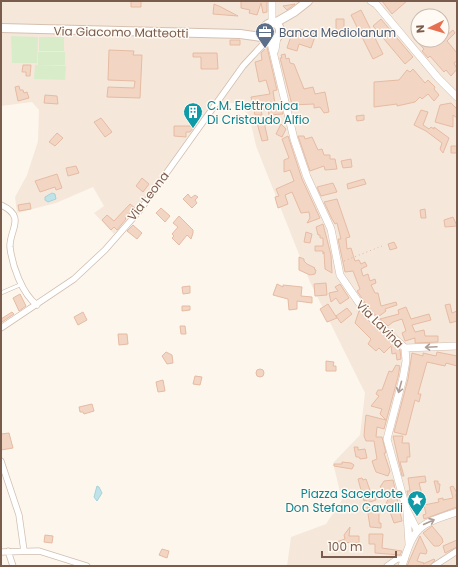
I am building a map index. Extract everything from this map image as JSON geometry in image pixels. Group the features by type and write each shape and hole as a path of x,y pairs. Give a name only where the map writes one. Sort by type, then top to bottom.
{"main road":[{"path":"240,34 255,32 294,12 308,1"},
{"path":"273,36 294,12"},
{"path":"271,24 264,32 273,36"},
{"path":"271,24 279,27 273,36"},
{"name":"Via Giacomo Matteotti","path":"1,28 240,34"},
{"path":"240,34 273,36"}],"street":[{"path":"271,24 272,1"},
{"path":"371,1 376,4 438,78 457,97"},
{"name":"Via Lavina","path":"273,36 275,55 294,139 307,177 331,229 340,275 366,313 405,348 406,361 403,378 387,439 406,508 409,544"},
{"name":"Via Leona","path":"1,328 74,279 105,250 140,210 243,66 273,36"},
{"path":"1,205 12,212 16,225 10,246 14,262 28,296 37,305"},
{"path":"405,348 457,346"},
{"path":"1,461 19,515 24,551"},
{"name":"Via Lavina","path":"406,508 417,530"},
{"name":"Via Lavina","path":"402,566 409,544 417,530 427,522 457,512"},
{"path":"8,551 13,566"},
{"path":"1,552 24,551 51,553 88,566"},
{"path":"434,566 457,552"},
{"path":"387,566 397,559 405,558"}],"lane":[{"path":"1,293 22,284"}],"path":[{"path":"347,260 382,246"}],"shaded area":[{"path":"1,1 457,1 457,566 287,566 291,537 326,524 342,500 333,463 360,435 365,393 310,282 256,146 249,115 235,103 214,103 150,192 114,234 94,213 104,206 93,187 56,203 17,213 15,197 27,175 38,141 39,110 32,102 1,106"}],"green space":[{"path":"11,36 38,37 37,63 12,63"},
{"path":"39,37 64,37 64,51 39,51"},
{"path":"38,52 65,52 65,65 38,65"},
{"path":"35,65 66,66 65,80 34,79"}],"water":[{"path":"52,193 55,194 56,199 48,202 45,200 45,197"},
{"path":"97,486 102,493 97,501 94,497"}],"building":[{"path":"131,1 141,1 141,7 131,7"},
{"path":"241,1 267,1 267,12 263,13 261,3 257,15 249,13 250,10 241,8"},
{"path":"382,1 407,1 392,14"},
{"path":"214,4 221,7 238,16 213,14"},
{"path":"295,4 287,10 283,6"},
{"path":"361,10 383,54 373,59 351,15"},
{"path":"336,19 344,19 344,28 346,28 346,33 336,32"},
{"path":"381,19 413,57 405,64 373,26"},
{"path":"300,29 316,34 311,48 299,44 297,51 287,48 292,33"},
{"path":"453,30 455,33 450,38 450,32"},
{"path":"230,40 240,40 240,45 230,45"},
{"path":"450,45 457,53 457,61 454,63 457,69 451,76 446,70 444,72 430,56 428,58 422,51 424,49 423,48 450,48"},
{"path":"267,47 277,90 273,91 276,110 282,109 283,114 269,115 268,109 261,110 262,115 255,115 253,107 250,108 250,103 252,102 251,97 270,94 266,80 259,82 255,62 262,60 261,53"},
{"path":"109,50 134,51 133,55 142,55 140,98 107,97 108,87 134,88 135,81 108,80"},
{"path":"193,53 217,53 218,69 201,69 201,57 193,57"},
{"path":"285,54 286,59 289,58 290,63 294,64 304,89 313,87 315,94 325,92 329,112 324,113 320,107 314,108 314,104 292,105 280,58 282,58 281,55"},
{"path":"23,65 31,65 30,76 26,76 26,72 22,72"},
{"path":"413,69 425,83 428,80 435,87 434,89 439,95 434,101 428,94 422,99 420,97 415,102 397,106 397,104 374,107 374,82 399,80 407,70 410,72"},
{"path":"19,86 20,90 23,90 24,93 27,92 29,98 18,101 15,87"},
{"path":"45,95 57,96 58,104 44,103"},
{"path":"451,103 457,109 457,118 453,115 453,127 435,122 440,105"},
{"path":"421,110 428,112 423,125 429,129 431,127 434,129 434,127 449,138 443,153 440,149 442,143 426,131 414,125"},
{"path":"237,114 243,118 241,121 234,119"},
{"path":"364,115 364,120 357,121 356,116"},
{"path":"101,118 112,132 105,137 94,122"},
{"path":"264,122 268,140 262,141 257,123"},
{"path":"281,124 286,129 282,137 276,134"},
{"path":"174,126 194,127 190,132 186,132 186,137 174,136"},
{"path":"57,133 63,138 55,146 49,142"},
{"path":"288,136 302,179 320,218 307,223 310,218 309,212 301,213 292,192 285,195 288,204 278,208 275,197 279,196 276,189 294,181 290,170 284,172 284,160 289,158 282,139"},
{"path":"298,136 304,136 305,139 312,137 318,150 322,149 324,155 330,155 330,159 335,159 337,169 325,170 324,166 310,171"},
{"path":"451,146 457,146 457,153 451,153"},
{"path":"351,159 352,167 343,168 341,161"},
{"path":"76,166 79,173 68,176 66,168"},
{"path":"57,174 62,188 56,190 55,187 40,192 35,181"},
{"path":"142,178 149,184 143,192 136,186"},
{"path":"364,179 366,184 348,189 347,184"},
{"path":"333,183 337,192 321,196 317,187"},
{"path":"188,194 191,198 195,195 198,197 195,200 197,203 192,208 183,199"},
{"path":"337,199 350,237 346,238 347,249 351,248 355,261 359,260 361,264 365,262 367,266 361,269 363,276 368,274 370,281 375,279 376,283 371,285 375,293 378,293 381,306 396,302 397,305 385,309 386,311 378,317 370,310 357,291 360,289 353,271 345,272 338,239 341,239 337,223 335,224 324,202"},
{"path":"30,203 31,209 19,211 18,205"},
{"path":"130,204 135,208 125,218 126,219 117,230 114,227 111,230 102,220 107,215 114,221"},
{"path":"161,208 170,216 165,222 156,213"},
{"path":"425,209 426,218 421,218 420,210"},
{"path":"179,216 193,230 193,233 191,239 187,235 179,245 172,238 174,236 172,234 178,227 173,223"},
{"path":"453,217 457,226 445,227 444,220"},
{"path":"323,224 331,255 332,273 325,269 324,252 323,254 323,251 315,251 315,246 323,246 323,238 320,238 320,235 318,235 316,227"},
{"path":"133,225 142,233 137,239 127,231"},
{"path":"306,232 312,234 310,243 304,242"},
{"path":"394,242 397,248 390,250 388,244"},
{"path":"299,257 304,259 307,264 315,268 315,274 310,275 299,270"},
{"path":"326,283 327,295 315,296 314,284"},
{"path":"277,284 283,287 283,285 302,287 301,296 312,297 312,303 297,301 297,309 289,310 288,299 273,295"},
{"path":"340,284 349,298 340,304 336,298 331,302 329,293 338,291 335,287"},
{"path":"190,286 190,293 183,294 182,287"},
{"path":"20,294 26,306 19,311 13,298"},
{"path":"328,304 337,318 327,322 320,309"},
{"path":"450,304 452,313 457,311 457,321 450,323 445,305"},
{"path":"182,306 190,306 190,310 182,311"},
{"path":"406,307 411,319 429,314 431,320 412,325 415,332 424,330 425,336 438,336 438,342 415,343 415,338 405,341 402,333 406,331 402,319 393,322 388,326 380,319 399,314 398,310"},
{"path":"347,308 352,314 341,323 336,316"},
{"path":"359,311 400,350 401,359 397,360 396,353 392,354 391,346 384,353 379,348 376,351 368,344 371,339 355,323"},
{"path":"12,312 14,314 2,322 1,319"},
{"path":"83,312 87,320 78,325 74,317"},
{"path":"180,326 185,326 186,334 181,334"},
{"path":"118,334 127,334 128,344 119,345"},
{"path":"166,352 172,355 173,363 167,364 162,356"},
{"path":"437,352 457,356 457,366 446,363 445,366 427,362 418,394 421,394 419,402 415,400 406,435 394,432 408,379 412,353 423,356 423,353 436,356"},
{"path":"326,361 334,362 333,366 336,366 336,371 326,371"},
{"path":"396,365 400,366 398,377 384,429 377,427 376,437 382,437 386,453 384,453 390,471 388,476 376,472 372,461 377,459 374,441 366,441 364,436 366,415 386,420 380,414 382,409 371,406 379,396 376,394 378,390 382,390 389,371 392,372"},
{"path":"260,369 263,370 263,376 260,377 257,376 256,373 257,370"},
{"path":"195,376 202,377 200,385 193,384"},
{"path":"163,380 165,391 158,392 156,382"},
{"path":"92,404 94,411 84,414 83,412 80,412 79,407"},
{"path":"9,433 13,448 1,450 1,434"},
{"path":"393,436 403,436 402,443 409,443 410,457 407,457 407,462 400,462 404,476 402,476"},
{"path":"354,447 358,447 358,450 365,449 367,458 360,459 359,457 356,457"},
{"path":"342,462 351,463 354,465 352,469 334,466 334,464 342,464"},
{"path":"425,476 426,482 419,483 424,502 410,505 407,491 410,491 408,478"},
{"path":"362,478 363,480 366,479 372,496 375,495 376,500 367,503 366,500 364,501 358,479"},
{"path":"393,480 402,521 394,523 389,509 384,507 390,496 380,487 384,481"},
{"path":"434,481 438,481 438,484 440,484 439,492 437,493"},
{"path":"453,486 457,493 457,507 424,519 423,515 426,514 424,505 439,502 438,499 443,498 443,500 453,498 450,487"},
{"path":"367,507 379,508 379,523 381,523 381,528 370,527"},
{"path":"432,526 442,538 443,542 439,546 434,546 423,533"},
{"path":"350,527 349,536 359,536 359,543 336,542 345,539 344,535"},
{"path":"369,534 383,534 382,548 402,551 400,555 375,553 375,544 369,544"},
{"path":"45,535 53,536 52,543 44,542"},
{"path":"420,536 427,551 426,554 420,553 417,561 424,563 423,564 434,559 435,560 430,566 407,566"},
{"path":"457,540 457,547 445,553 443,546"},
{"path":"162,549 169,551 167,558 159,555"}],"place":[{"name":"Banca Mediolanum","path":"265,49"},
{"name":"C.M. Elettronica Di Cristaudo Alfio","path":"193,129"},
{"name":"Piazza Sacerdote Don Stefano Cavalli","path":"417,517"}]}
